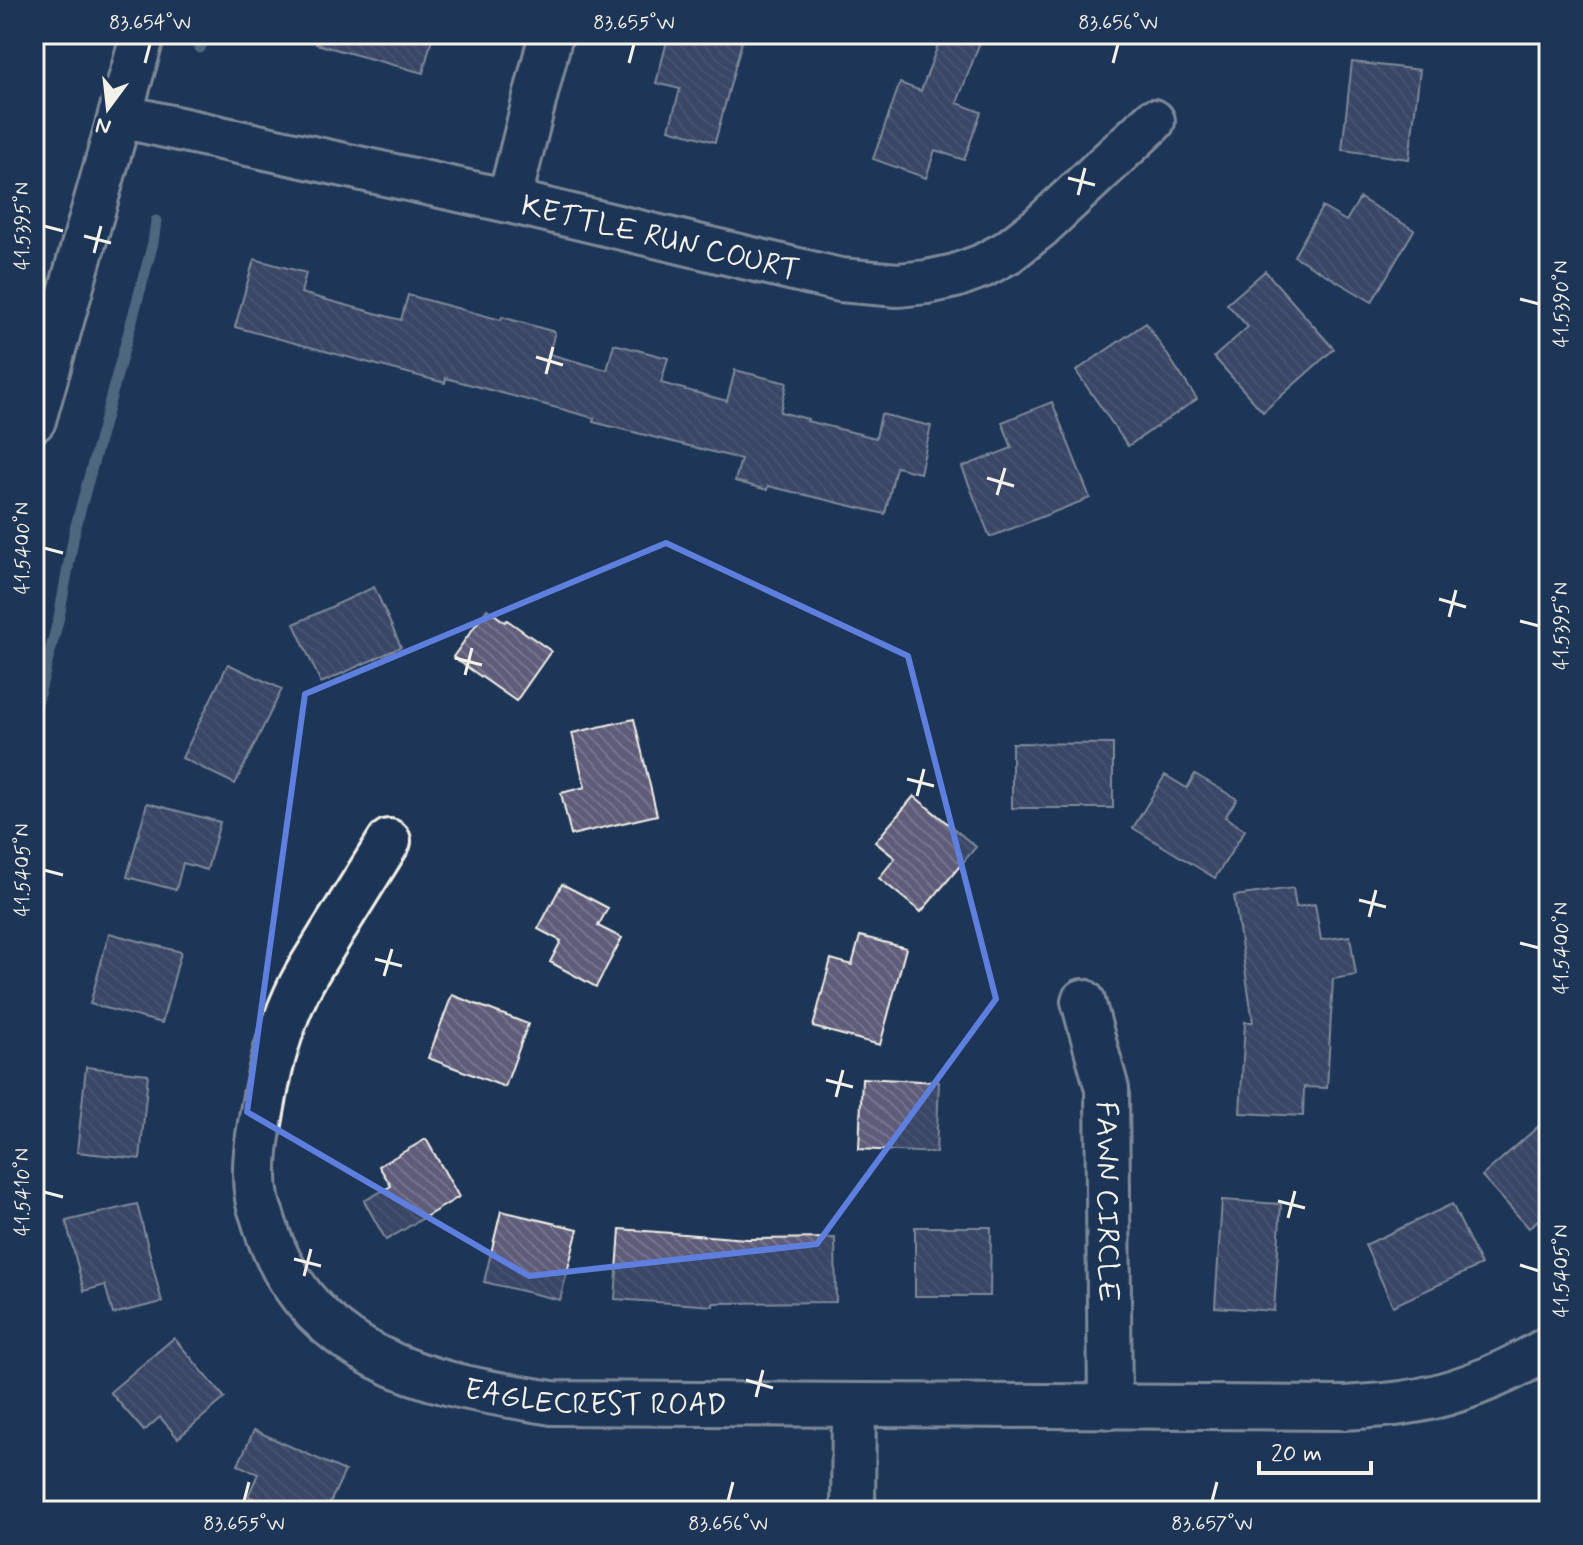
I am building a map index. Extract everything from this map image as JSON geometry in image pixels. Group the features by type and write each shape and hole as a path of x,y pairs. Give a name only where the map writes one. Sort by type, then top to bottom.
{"street":[{"path":"34,420 143,34"},
{"path":"509,201 551,34"},
{"name":"KETTLE RUN COURT","path":"120,116 509,201 840,280 898,285 955,276 1008,252 1040,227 1153,121"},
{"name":"EAGLECREST ROAD","path":"389,841 301,985 288,1013 270,1074 258,1136 256,1182 257,1198 272,1248 305,1302 351,1343 378,1358 406,1370 464,1387 552,1403 1345,1408 1403,1403 1460,1390 1514,1369 1549,1348"},
{"name":"FAWN CIRCLE","path":"1083,1001 1107,1089 1110,1407"},
{"path":"853,1511 854,1405"}],"highlighted area":[{"path":"666,543 908,656 996,999 817,1244 529,1276 247,1112 305,694"}],"building":[{"path":"317,34 433,34 423,73 316,44"},
{"path":"669,34 744,34 715,142 669,129 680,89 656,83"},
{"path":"942,34 983,34 957,103 981,112 964,160 935,150 926,178 873,159 900,83 921,91"},
{"path":"1352,62 1420,70 1409,159 1342,150"},
{"path":"1360,198 1414,230 1372,302 1294,256 1322,207 1346,221"},
{"path":"254,259 306,273 301,293 401,320 408,295 555,332 549,354 607,370 614,344 668,358 661,383 727,401 735,370 787,383 780,412 807,421 876,438 881,414 931,426 920,473 896,467 885,514 768,486 767,490 735,481 741,459 593,422 594,418 446,378 445,383 235,327"},
{"path":"1265,271 1334,349 1263,412 1214,357 1248,327 1227,304"},
{"path":"1146,323 1197,399 1128,446 1076,371"},
{"path":"1052,402 1090,498 990,537 962,467 1012,448 1002,422"},
{"path":"374,587 401,647 321,683 294,624"},
{"path":"487,609 551,651 516,701 453,657"},
{"path":"228,664 282,689 235,784 182,758"},
{"path":"634,719 657,815 571,835 561,793 585,787 572,733"},
{"path":"1012,743 1113,744 1113,808 1012,808"},
{"path":"1195,774 1237,799 1225,817 1245,830 1215,878 1133,828 1165,775 1187,788"},
{"path":"914,796 976,847 921,912 879,878 895,858 875,842"},
{"path":"147,803 220,822 207,870 183,863 176,890 127,877"},
{"path":"562,884 608,908 598,926 622,938 596,987 550,962 561,941 538,929"},
{"path":"1293,888 1296,907 1315,904 1321,940 1350,936 1356,975 1333,979 1327,1088 1304,1087 1303,1116 1240,1113 1245,1022 1253,1022 1234,896"},
{"path":"109,933 181,952 162,1023 90,1004"},
{"path":"860,936 906,948 880,1045 813,1027 831,959 852,965"},
{"path":"452,995 528,1024 505,1087 428,1058"},
{"path":"86,1067 148,1074 140,1159 77,1152"},
{"path":"862,1078 939,1082 936,1153 859,1149"},
{"path":"1549,1117 1549,1210 1529,1228 1482,1176"},
{"path":"426,1139 459,1197 386,1240 364,1201 391,1186 379,1166"},
{"path":"1222,1200 1281,1204 1274,1311 1215,1307"},
{"path":"137,1204 162,1302 113,1314 105,1285 84,1291 66,1221"},
{"path":"1452,1204 1481,1265 1393,1306 1365,1245"},
{"path":"501,1211 578,1229 560,1300 484,1282"},
{"path":"915,1227 991,1227 990,1296 915,1296"},
{"path":"620,1229 747,1239 835,1238 836,1302 713,1303 713,1306 615,1299"},
{"path":"174,1338 225,1398 178,1438 160,1417 144,1431 110,1392"},
{"path":"254,1430 345,1471 326,1511 281,1511 248,1496 258,1474 238,1465"}],"waterway":[{"path":"200,48 206,34"},
{"path":"34,714 59,617 75,529 153,243 156,221"}]}
